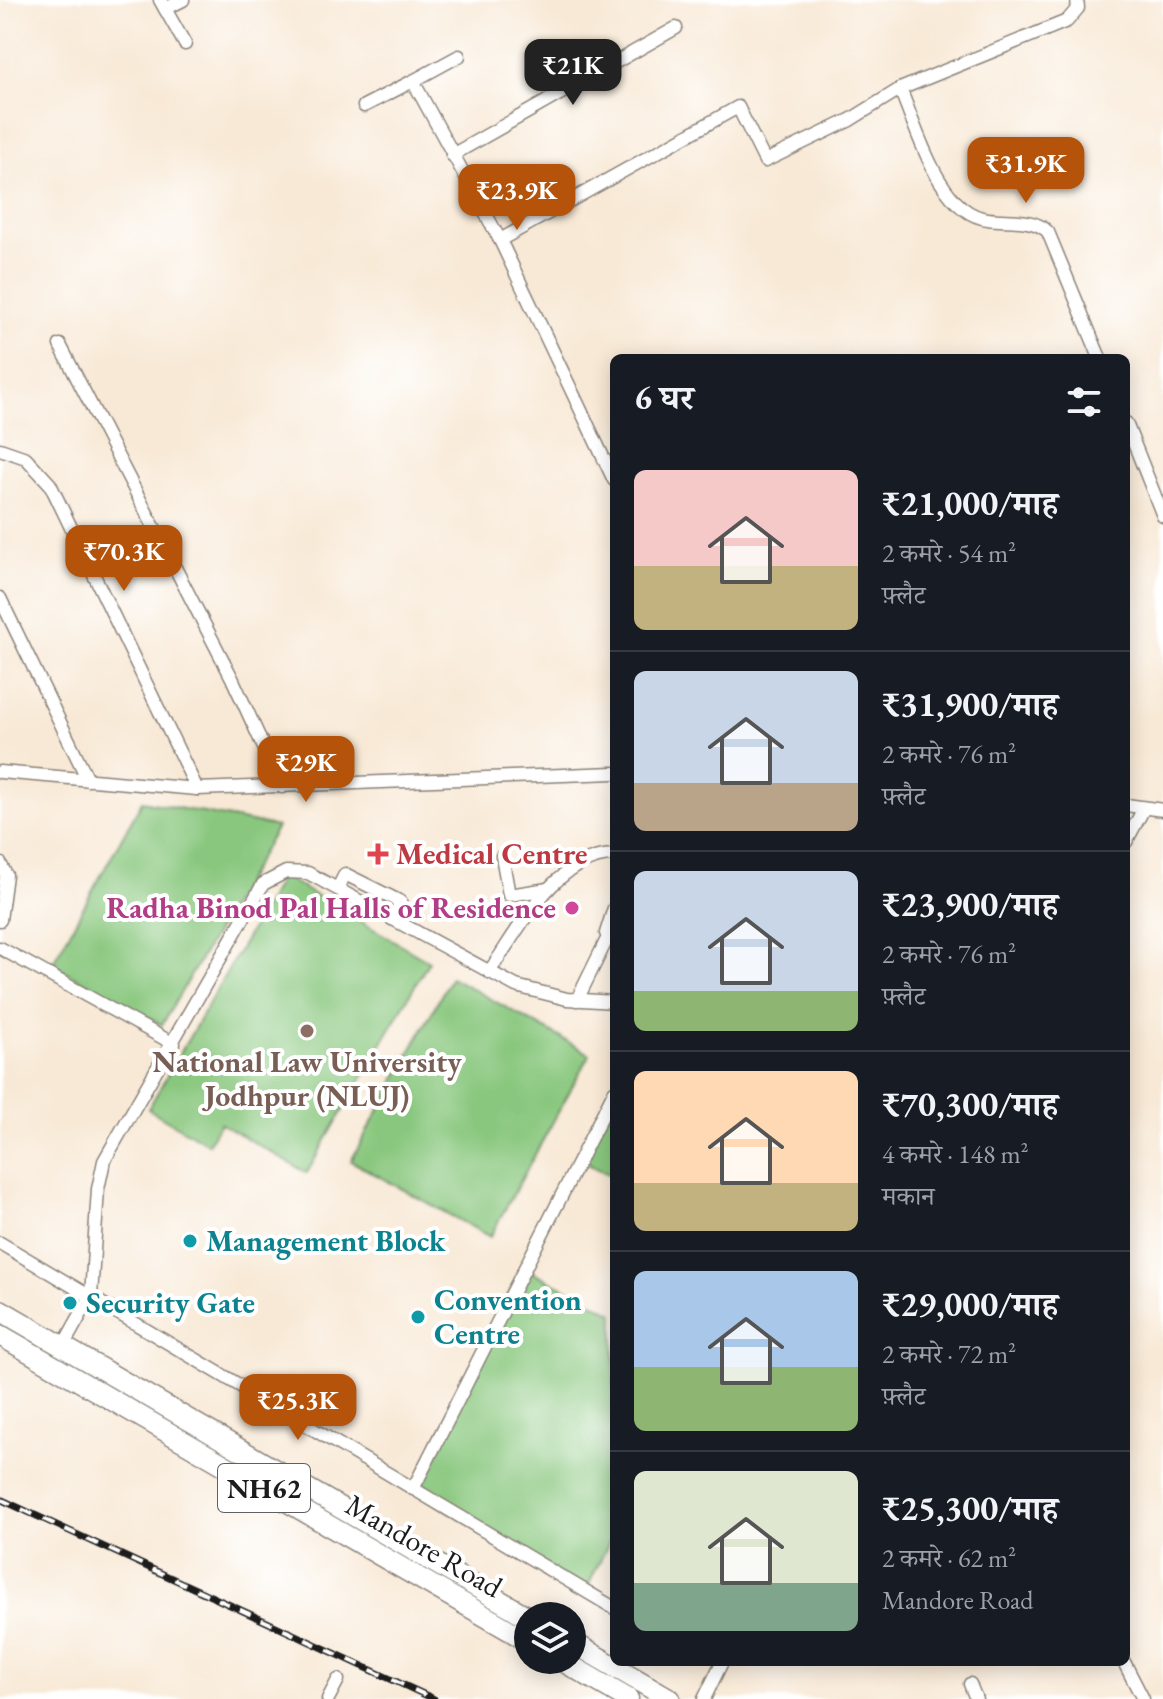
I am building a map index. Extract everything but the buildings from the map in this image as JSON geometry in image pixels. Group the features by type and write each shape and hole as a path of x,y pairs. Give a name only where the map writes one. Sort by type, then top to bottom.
{"highway":[{"name":"Mandore Road","path":"0,1310 514,1609"},
{"name":"Mandore Road","path":"0,1335 514,1633"},
{"path":"586,1650 610,1664"},
{"path":"613,1666 670,1699"},
{"path":"585,1674 628,1699"}],"street":[{"path":"183,0 162,4 185,44"},
{"path":"500,240 738,107 765,161 850,120 900,89 1067,21 1078,8 1077,0"},
{"path":"452,155 676,28"},
{"path":"364,106 459,56"},
{"path":"413,81 500,240 610,472"},
{"path":"900,89 942,185 963,211 983,219 1034,223 1048,232 1098,354"},
{"path":"60,345 218,651 282,787"},
{"path":"1130,433 1163,516"},
{"path":"0,449 26,458 50,484 197,789"},
{"path":"0,598 88,780"},
{"path":"0,772 197,789 392,779 610,773"},
{"path":"1130,806 1163,810"},
{"path":"1130,834 1144,808"},
{"path":"502,856 509,895 548,889"},
{"path":"489,972 548,889 581,864 610,856"},
{"path":"0,863 6,875 0,920"},
{"path":"63,1346 91,1296 99,1175 263,884 286,872 308,873 516,986 577,1000 610,1002"},
{"path":"338,888 345,874 401,902 392,919"},
{"path":"577,1000 608,937 606,933 610,920"},
{"path":"0,948 174,1044"},
{"path":"413,1489 610,1100"},
{"path":"0,1243 610,1606"},
{"path":"704,1699 715,1666"},
{"path":"1126,1666 1143,1699"},
{"path":"328,1699 338,1680"},
{"path":"970,1684 976,1699"}],"green space":[{"path":"142,801 277,827 162,1025 52,964"},
{"path":"282,876 429,961 307,1173 220,1123 208,1144 148,1109"},
{"path":"451,977 590,1054 490,1237 351,1161"},
{"path":"610,1100 610,1175 580,1160"},
{"path":"523,1267 610,1311 610,1540 585,1592 413,1489"}],"railway":[{"path":"0,1499 434,1699"}],"place":[{"name":"Medical Centre","path":"378,854"},
{"name":"Radha Binod Pal Halls of Residence","path":"572,908"},
{"name":"National Law University Jodhpur (NLUJ)","path":"307,1031"},
{"name":"Management Block","path":"190,1241"},
{"name":"Security Gate","path":"70,1303"},
{"name":"Convention Centre","path":"418,1317"}]}
